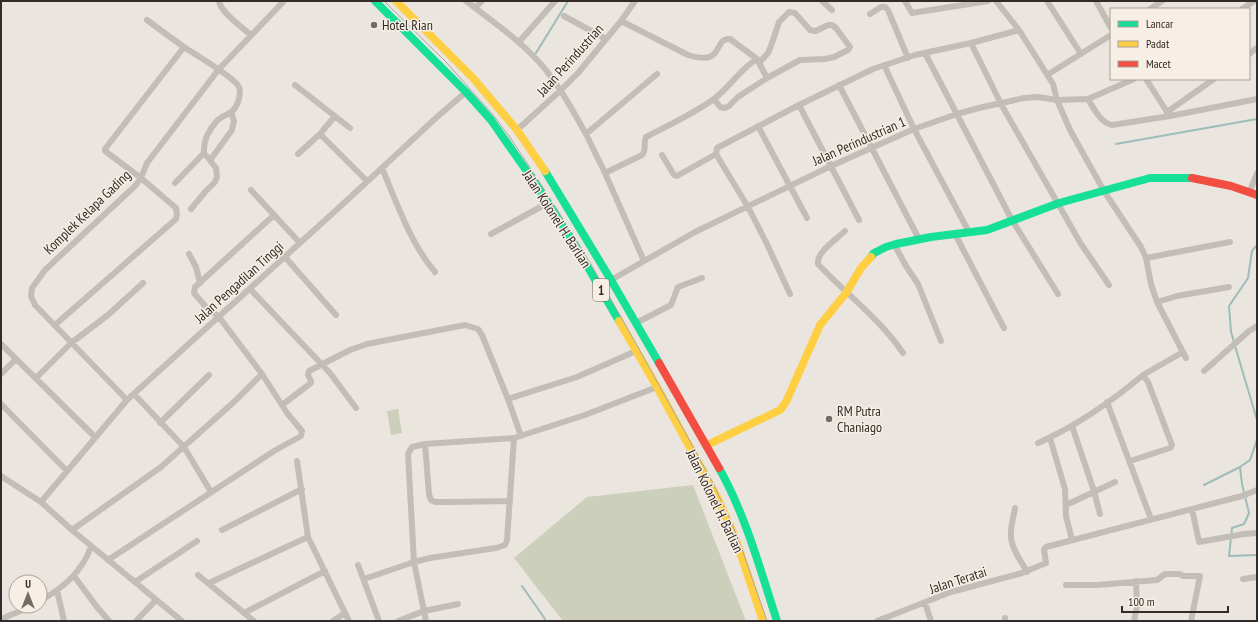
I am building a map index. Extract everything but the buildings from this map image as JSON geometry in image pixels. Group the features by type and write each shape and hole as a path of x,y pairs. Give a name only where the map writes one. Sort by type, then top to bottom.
{"main road":[{"name":"Jalan Kolonel H. Barlian","path":"375,1 466,92 491,120 505,138 574,243 657,387 707,479 735,537 763,621"},
{"name":"1","path":"396,1 473,78 517,130 549,177 611,280 721,471 749,534 778,621"},
{"path":"707,445 780,410 786,402 820,325 846,292 861,268 874,253 894,244 918,239 987,230 1059,203 1150,178 1165,177 1214,181 1229,184 1253,193"},
{"path":"707,479 721,471"}],"street":[{"path":"219,1 219,4 226,13 251,35"},
{"name":"Komplek Kelapa Gading","path":"127,400 35,305 31,296 32,288 45,270 56,259 135,186 141,178 147,163 219,69 284,1"},
{"path":"466,1 519,42 540,63 560,91 586,134 644,261"},
{"path":"475,8 482,1"},
{"path":"519,42 554,1"},
{"path":"626,1 634,3"},
{"path":"823,1 832,10"},
{"path":"905,1 912,13 949,4 988,1"},
{"path":"996,1 1018,30 1047,75 1056,91 1057,100 1070,130 1104,191 1134,236 1146,258 1151,284 1157,302 1186,358"},
{"path":"1048,1 1081,54"},
{"path":"1096,1 1110,26"},
{"path":"1152,8 1162,1"},
{"path":"1244,8 1254,1"},
{"name":"Jalan Perindustrian","path":"517,130 560,91 606,39 634,3"},
{"path":"870,14 881,7 885,7 888,10 908,58"},
{"path":"605,173 643,154 646,137 683,118 714,99 730,85 748,64 758,60 768,53 779,22 789,12 795,13 810,30 816,31 832,25 850,47 848,50 834,57 800,60 767,78 738,97 725,108 720,107 714,99"},
{"path":"564,16 606,39"},
{"path":"147,20 184,47 219,69 239,86 240,90 236,107 231,112 219,118 206,137 204,142 204,153 175,183"},
{"path":"621,21 688,55 699,58 709,58 715,54 722,40 730,39 758,60 767,78"},
{"path":"790,294 748,207 716,154 717,148 799,105 884,65 925,53 971,43 1018,30"},
{"path":"1047,75 1110,36"},
{"path":"971,43 1001,104 1059,203 1081,244 1109,285"},
{"path":"55,325 176,219 176,208 141,178 105,151 105,147 184,47"},
{"path":"925,53 1012,220 1058,294"},
{"path":"884,65 914,129 969,232"},
{"path":"586,134 657,74"},
{"name":"Jalan Perindustrian 1","path":"611,280 696,232 871,147 914,129 957,114 1024,98 1038,97 1057,100 1088,99 1132,80"},
{"path":"1147,80 1168,114"},
{"path":"1168,114 1213,80"},
{"path":"294,85 350,128"},
{"path":"840,85 918,239"},
{"name":"Jalan Pengadilan Tinggi","path":"41,502 127,400 466,92"},
{"path":"1088,99 1106,123 1112,125 1257,99"},
{"path":"799,105 859,220"},
{"path":"211,160 232,130 234,121 231,112"},
{"path":"298,154 320,134 335,116"},
{"path":"758,126 807,218"},
{"path":"320,134 367,182"},
{"path":"191,209 217,178 216,168 204,153"},
{"path":"662,155 674,175 677,176 716,154"},
{"path":"382,168 424,259 435,272"},
{"path":"1253,193 1257,173"},
{"path":"251,190 300,243"},
{"path":"491,234 548,203"},
{"path":"108,560 274,451 301,436 302,431 282,405 262,374 219,317 206,306 194,292 195,287 200,282 274,215"},
{"path":"845,231 821,253 818,264 871,314 903,353"},
{"path":"955,234 1004,328"},
{"path":"1146,258 1230,242"},
{"path":"894,244 918,284 941,341"},
{"path":"189,254 196,267 200,282"},
{"path":"285,257 336,315"},
{"path":"636,323 671,305 678,287 702,278"},
{"path":"36,378 71,343 108,315 143,283"},
{"path":"1157,302 1177,296 1229,287"},
{"path":"250,289 330,374 356,408"},
{"path":"282,405 311,383 308,372 350,350 367,344 465,325 478,329 482,335 508,399 518,437 506,543 503,546 414,562 364,579"},
{"path":"1204,371 1236,341 1257,326"},
{"path":"1,344 95,437"},
{"path":"508,399 577,377 636,351"},
{"path":"1038,443 1072,426 1143,375 1183,352"},
{"path":"1,374 16,360"},
{"path":"72,530 161,467 262,374"},
{"path":"160,423 209,375"},
{"path":"1130,461 1170,448 1172,445 1148,382 1143,375"},
{"path":"426,621 414,562 408,454 412,447 425,444 518,437 585,415 657,387"},
{"path":"134,394 184,447 211,492"},
{"path":"1107,402 1151,519"},
{"path":"1,404 67,471"},
{"path":"1072,426 1100,514"},
{"path":"1050,438 1065,489 1066,516 1072,540 1245,495 1257,490"},
{"path":"425,444 428,494 432,500 435,502 510,501"},
{"path":"297,461 308,537 350,621"},
{"path":"1,476 41,502 91,547 182,621"},
{"path":"1066,505 1115,482"},
{"path":"222,530 302,489"},
{"path":"1015,508 1011,535 1012,542 1027,572"},
{"path":"1192,508 1199,542 1207,542 1257,533"},
{"path":"209,584 308,537"},
{"name":"Jalan Teratai","path":"877,621 961,589 1027,572 1046,563 1045,548 1072,540"},
{"path":"135,582 197,541"},
{"path":"48,596 74,576 86,561 91,547"},
{"path":"358,565 379,621"},
{"path":"244,613 325,571"},
{"path":"1066,585 1097,585 1157,580 1165,574 1200,576 1191,621"},
{"path":"198,575 254,621"},
{"path":"74,576 109,621"},
{"path":"1244,579 1257,577"},
{"path":"1134,621 1137,606 1136,581"},
{"path":"57,590 64,621"},
{"path":"136,621 156,600"},
{"path":"925,603 931,621"},
{"path":"398,621 424,612 458,604"},
{"path":"333,621 346,613"},
{"path":"1,619 9,619"}],"green space":[{"path":"398,409 402,433 391,435 387,411"},
{"path":"693,485 746,621 563,621 514,558 587,497"}],"waterway":[{"path":"536,53 568,1"},
{"path":"1116,144 1257,119"},
{"path":"1234,342 1231,332 1229,306 1248,278 1252,251 1257,245"},
{"path":"1235,346 1257,420"},
{"path":"1204,485 1240,467 1250,460 1257,440"},
{"path":"1240,467 1242,484 1249,513 1244,524 1232,528 1229,556 1257,555"},
{"path":"522,586 545,619 544,621"}],"tram line":[{"path":"384,1 446,62 493,115 509,136 548,195 593,268 713,483 732,524 767,621"}],"traffic: fast":[{"path":"375,1 466,92 491,120 535,183 574,243 619,321"},
{"path":"545,171 659,363"},
{"path":"871,257 874,253 896,244 931,237 987,230 1059,203 1150,178 1192,178"},
{"path":"719,468 729,486 745,524 777,621"}],"traffic: slow":[{"path":"396,1 473,78 517,130 545,171"},
{"path":"707,445 780,410 786,402 820,325 846,293 861,268 871,257"},
{"path":"619,321 718,499 735,537 763,621"}],"traffic: jam":[{"path":"1192,178 1231,186 1257,195"},
{"path":"659,363 719,468"}],"place":[{"name":"Hotel Rian","path":"374,25"},
{"name":"RM Putra Chaniago","path":"829,419"}]}
